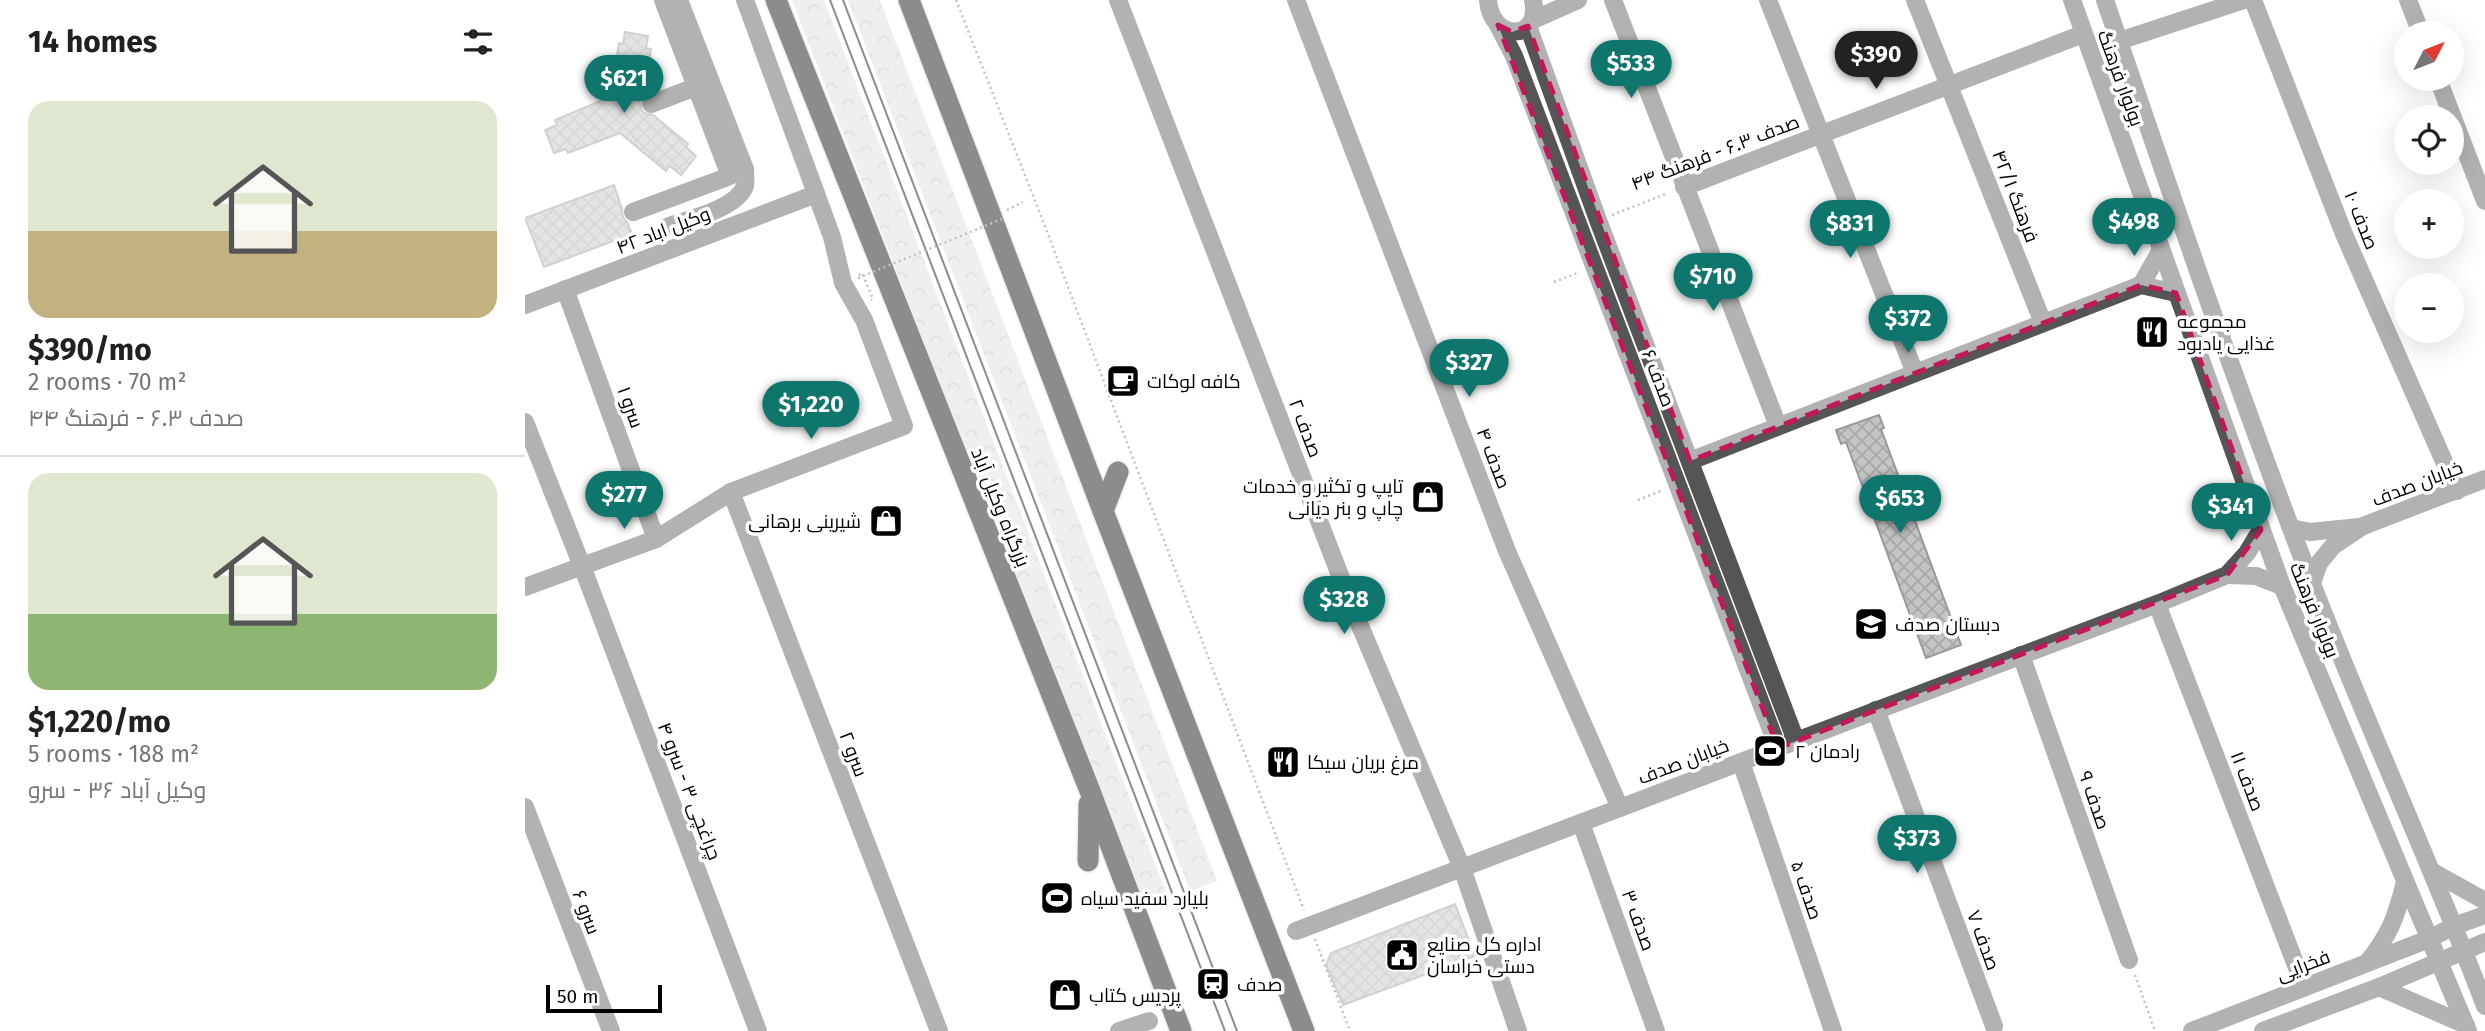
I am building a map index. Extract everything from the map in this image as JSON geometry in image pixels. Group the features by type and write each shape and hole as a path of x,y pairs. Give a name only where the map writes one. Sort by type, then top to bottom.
{"highway":[{"name":"بزرگراه وکیل آباد","path":"776,0 1090,791 1181,1031"},
{"path":"909,0 1304,1031"},
{"path":"1103,511 1118,472"},
{"path":"1088,861 1090,791"}],"street":[{"path":"663,0 744,169 745,185 737,197 724,207 669,226"},
{"path":"633,212 730,176 679,0"},
{"path":"525,587 656,539 731,492 904,426 864,320 843,283 832,237 745,0"},
{"name":"صدف ۲","path":"1118,0 1353,609 1462,868 1518,1031"},
{"name":"صدف ۴","path":"1296,0 1507,551 1620,808"},
{"name":"صدف ۶","path":"1533,0 1531,23 1598,220 1796,741"},
{"path":"1498,25 1513,32 1578,0"},
{"path":"1613,0 1778,426"},
{"path":"1768,0 1915,373"},
{"name":"فرهنگ ۴۲/۱","path":"1915,0 2043,323"},
{"name":"بولوار فرهنگ","path":"2071,0 2282,586 2467,1028"},
{"name":"بولوار فرهنگ","path":"2105,0 2291,528 2485,1005"},
{"path":"2119,41 2244,0"},
{"name":"صدف ۱۰","path":"2253,0 2344,234 2457,491"},
{"path":"2408,0 2416,21"},
{"name":"صدف ۶","path":"1488,2 1514,56 1778,748"},
{"name":"صدف ۶.۳ - فرهنگ ۴۴","path":"1684,187 2083,34"},
{"path":"651,104 704,84"},
{"path":"2443,91 2485,201"},
{"name":"وکیل اباد ۴۲","path":"525,305 816,194"},
{"path":"2141,285 2161,250"},
{"path":"1690,461 2141,285 2176,293"},
{"name":"سرو ۱","path":"565,289 656,539"},
{"path":"1606,299 1625,292"},
{"path":"2219,413 2246,405"},
{"name":"چراغچی ۳ - سرو ۴","path":"525,422 758,1031"},
{"name":"خیابان صدف","path":"2363,526 2457,491 2483,486"},
{"name":"سرو ۲","path":"731,492 939,1031"},
{"path":"2291,528 2310,532 2363,526"},
{"path":"2312,583 2319,563 2333,546 2363,526"},
{"path":"2227,575 2248,553 2261,530"},
{"path":"2227,575 2256,576 2282,586"},
{"name":"خیابان صدف","path":"1303,928 2157,604 2227,575"},
{"name":"صدف ۱۱","path":"2157,604 2299,972"},
{"name":"صدف ۹","path":"2021,655 2129,960"},
{"name":"صدف ۷","path":"1876,710 1994,1026"},
{"name":"صدف ۵","path":"1741,762 1833,1031"},
{"name":"سرو ۶","path":"525,807 611,1031"},
{"name":"صدف ۳","path":"1581,823 1656,1031"},
{"path":"2433,872 2485,901"},
{"path":"2366,964 2393,923 2405,882"},
{"name":"فخرایی","path":"2192,1031 2485,915"},
{"path":"2263,1031 2379,987 2485,942"},
{"path":"2379,987 2467,1028"},
{"path":"1119,1031 1149,1021"}],"path":[{"path":"956,0 1053,246 1303,928 1349,1031"},
{"name":"صدف ۶.۳ - فرهنگ ۴۴","path":"1598,220 1684,187"},
{"path":"1006,210 1023,202"},
{"path":"858,278 1002,219"},
{"path":"1554,282 1594,267"},
{"path":"1638,500 1678,485"},
{"path":"2129,960 2155,1031"}],"highlighted area":[{"path":"1498,25 1512,32 1528,26 1690,461 2141,285 2176,293 2261,530 2227,575 1778,748"}],"green space":[{"path":"792,0 824,0 1169,900 1143,910"},
{"path":"848,0 880,0 1217,881 1190,891"}],"building":[{"path":"625,32 648,36 646,48 651,49 640,102 641,109 644,113 653,115 688,144 686,147 696,156 681,175 670,166 666,171 620,133 568,153 566,149 554,153 545,130 557,125 555,120 610,97 619,43 623,44"},
{"path":"614,185 623,217 632,234 544,267 525,218"},
{"path":"1879,415 1884,428 1881,429 1961,645 1926,658 1846,442 1841,444 1836,430"},
{"name":"اداره کل صنایع دستی خراسان","path":"1455,904 1475,956 1343,1005 1326,965 1331,953"}],"tram line":[{"path":"830,0 1225,1031"},
{"path":"843,0 1237,1031"}],"place":[{"name":"مجموعه غذایی یادبود","path":"2152,332"},
{"name":"کافه لوکات","path":"1123,381"},
{"name":"تایپ و تکثیر و خدمات چاپ و بنر دیانی","path":"1428,497"},
{"name":"شیرینی برهانی","path":"886,521"},
{"name":"دبستان صدف","path":"1871,624"},
{"name":"رادمان ۲","path":"1770,751"},
{"name":"مرغ بریان سیکا","path":"1283,762"},
{"name":"بلیارد سفید سیاه","path":"1057,898"},
{"name":"اداره کل صنایع دستی خراسان","path":"1402,955"},
{"name":"صدف","path":"1213,984"},
{"name":"پردیس کتاب","path":"1065,995"}]}
